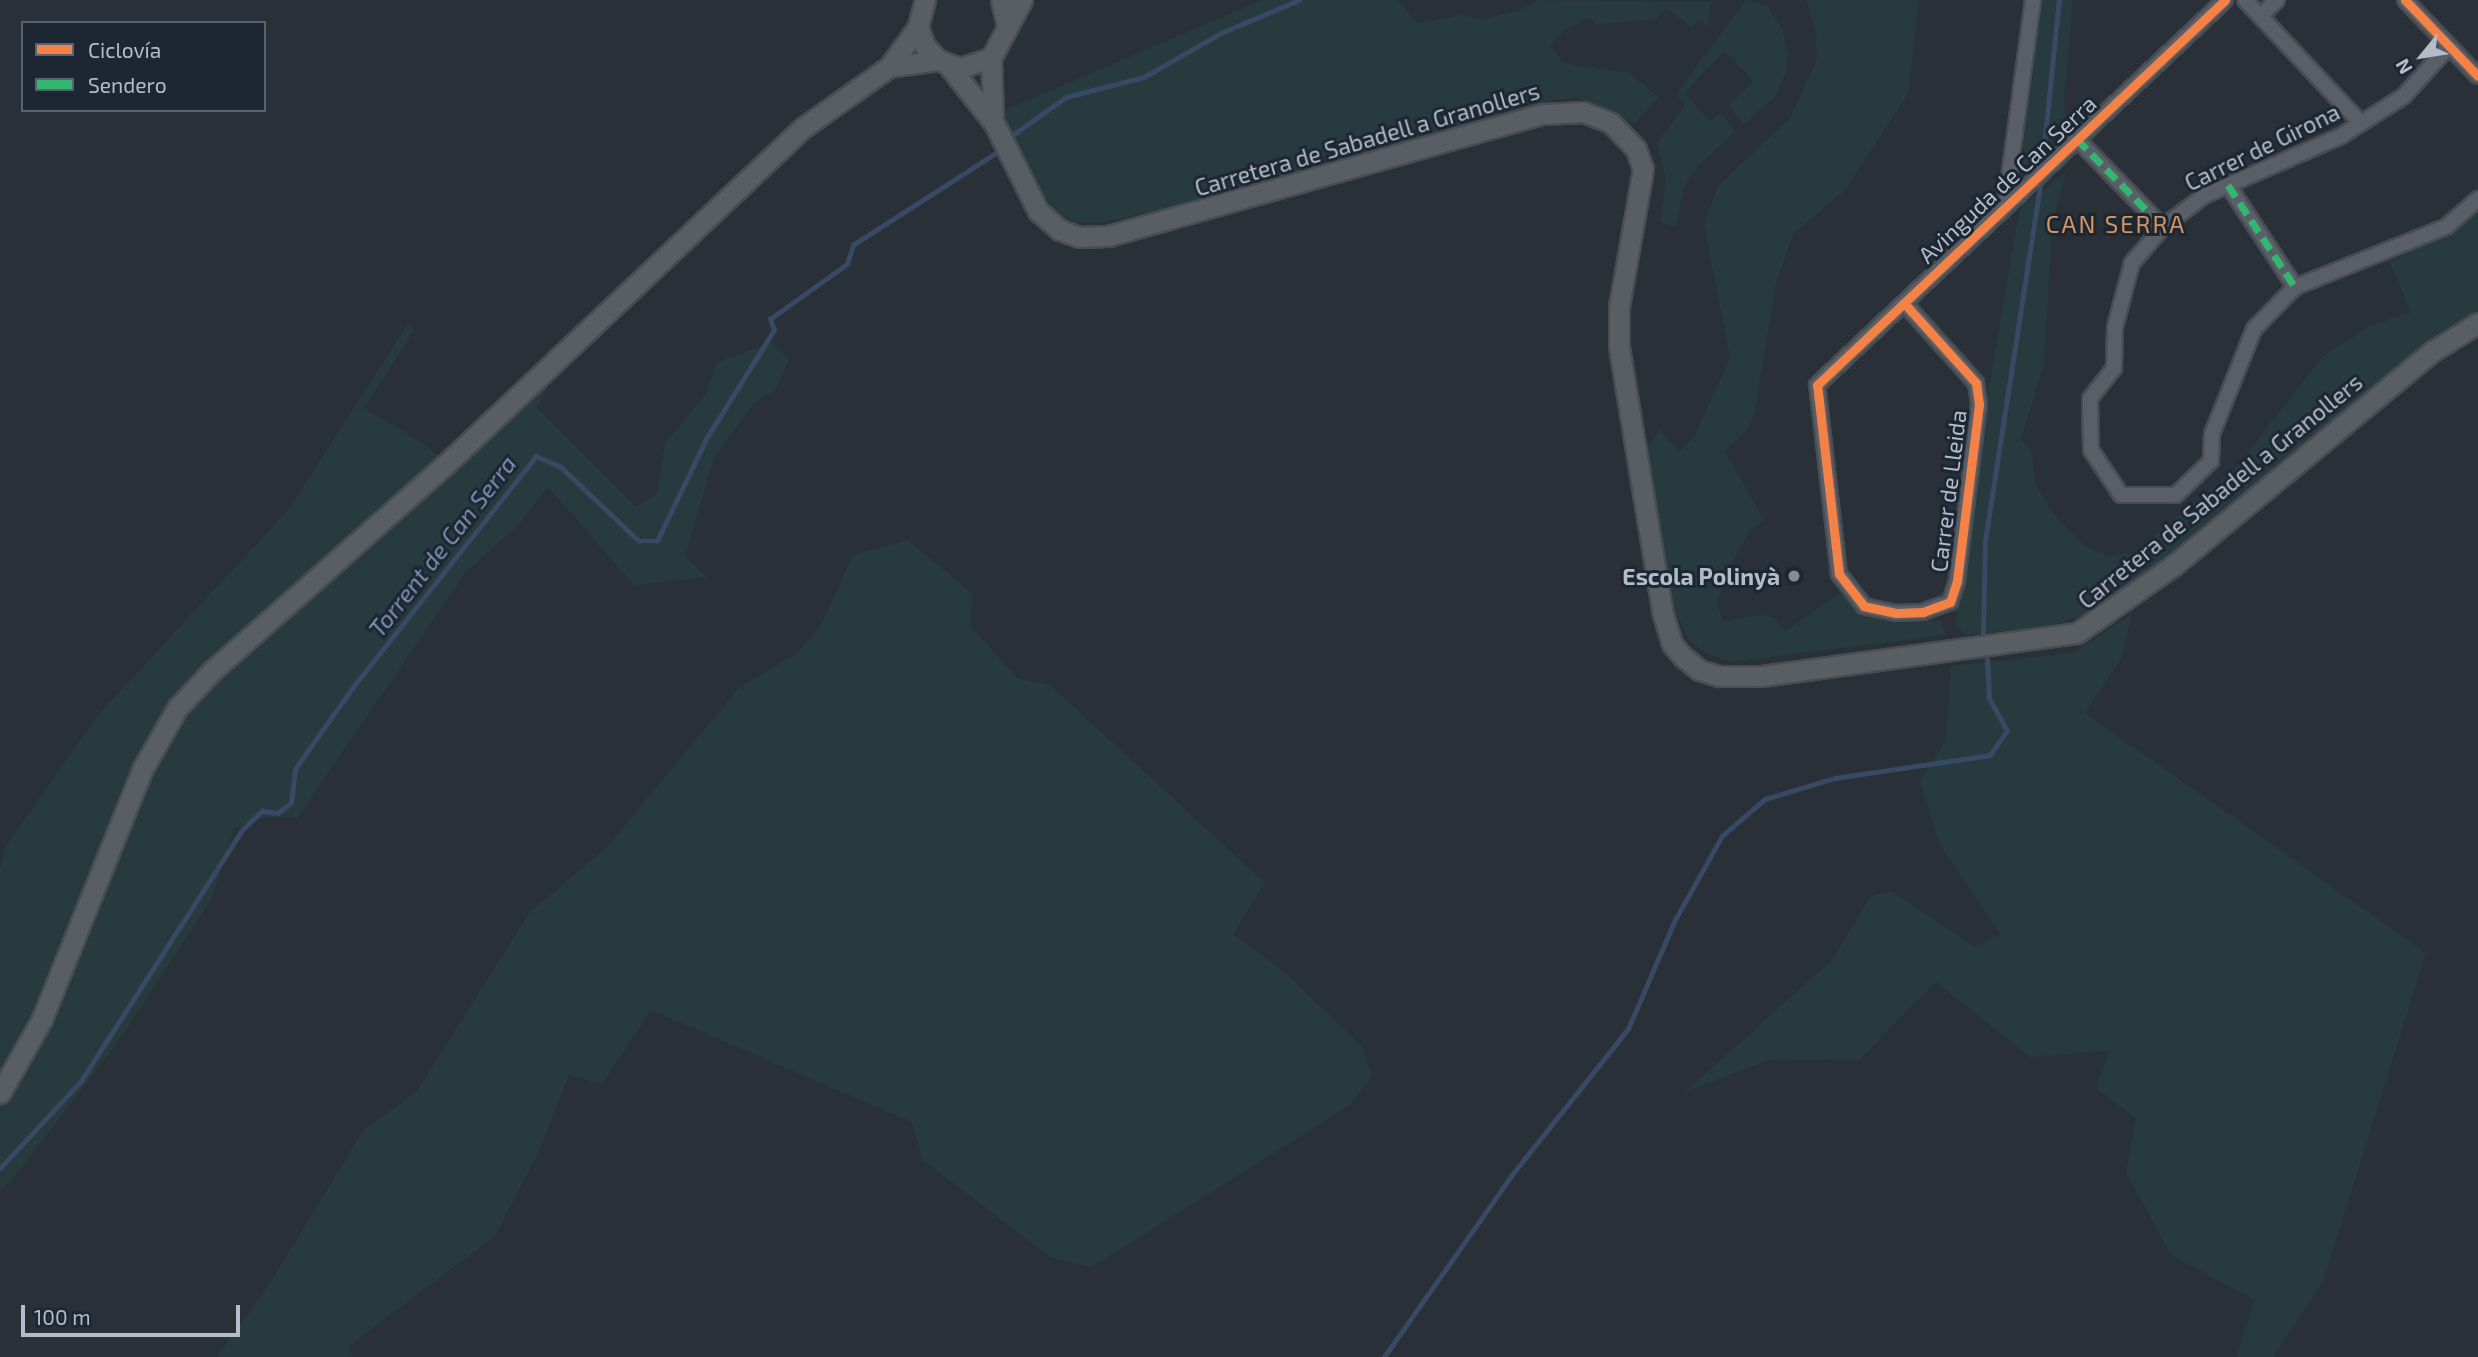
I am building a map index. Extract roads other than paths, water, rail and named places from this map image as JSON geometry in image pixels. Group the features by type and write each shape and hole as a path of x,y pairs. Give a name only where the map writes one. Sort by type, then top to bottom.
{"main road":[{"path":"0,1093 42,1019 143,768 178,707 213,670 445,465 804,127 888,67 918,27 925,0"},
{"path":"1000,0 1007,27"},
{"path":"994,123 992,58 1022,0"},
{"path":"918,27 925,46 944,63 994,123"},
{"path":"888,67 944,63 969,66 992,58"},
{"name":"Carretera de Sabadell a Granollers","path":"994,123 1018,178 1045,220 1060,230 1094,237 1543,114 1583,112 1611,123 1636,149 1643,169 1619,306 1619,347 1661,611 1672,644 1682,656 1699,670 1719,676 1762,676 2077,633 2174,565 2433,351 2478,323"}],"street":[{"path":"2006,207 2033,0"},
{"name":"Avinguda de Can Serra","path":"1816,386 2225,0"},
{"path":"2245,0 2361,123"},
{"path":"2260,16 2277,0"},
{"path":"2405,0 2478,76"},
{"name":"Carrer de Girona","path":"2449,46 2404,96 2361,123 2206,195 2163,227 2132,263 2116,327 2114,368 2090,399 2091,450 2121,495 2176,495 2211,461 2212,434 2254,329 2295,287 2446,227 2478,199"},
{"path":"2077,139 2163,227"},
{"path":"2228,186 2295,287"},
{"name":"Carrer de Lleida","path":"1816,386 1839,574 1864,606 1896,613 1923,612 1950,602 1957,581 1979,404 1976,383 1904,303"}],"waterway":[{"name":"Torrent de Can Serra","path":"1014,134 1066,97 1144,77 1221,33 1299,0"},
{"path":"2042,166 2059,0"},
{"name":"Torrent de Can Serra","path":"0,1168 81,1081 242,830 262,811 278,813 291,803 295,769 353,687 536,456 560,466 639,541 657,541 706,439 774,330 770,319 847,264 853,245 996,153"},
{"path":"1983,634 1985,541 2041,178"},
{"path":"1384,1357 1511,1176 1628,1029 1675,920 1722,836 1765,799 1835,778 1990,755 2007,731 1989,698 1987,660"}],"place":[{"name":"Escola Polinyà","path":"1794,576"}],"district":[{"name":"CAN SERRA","path":"2116,224"}]}
